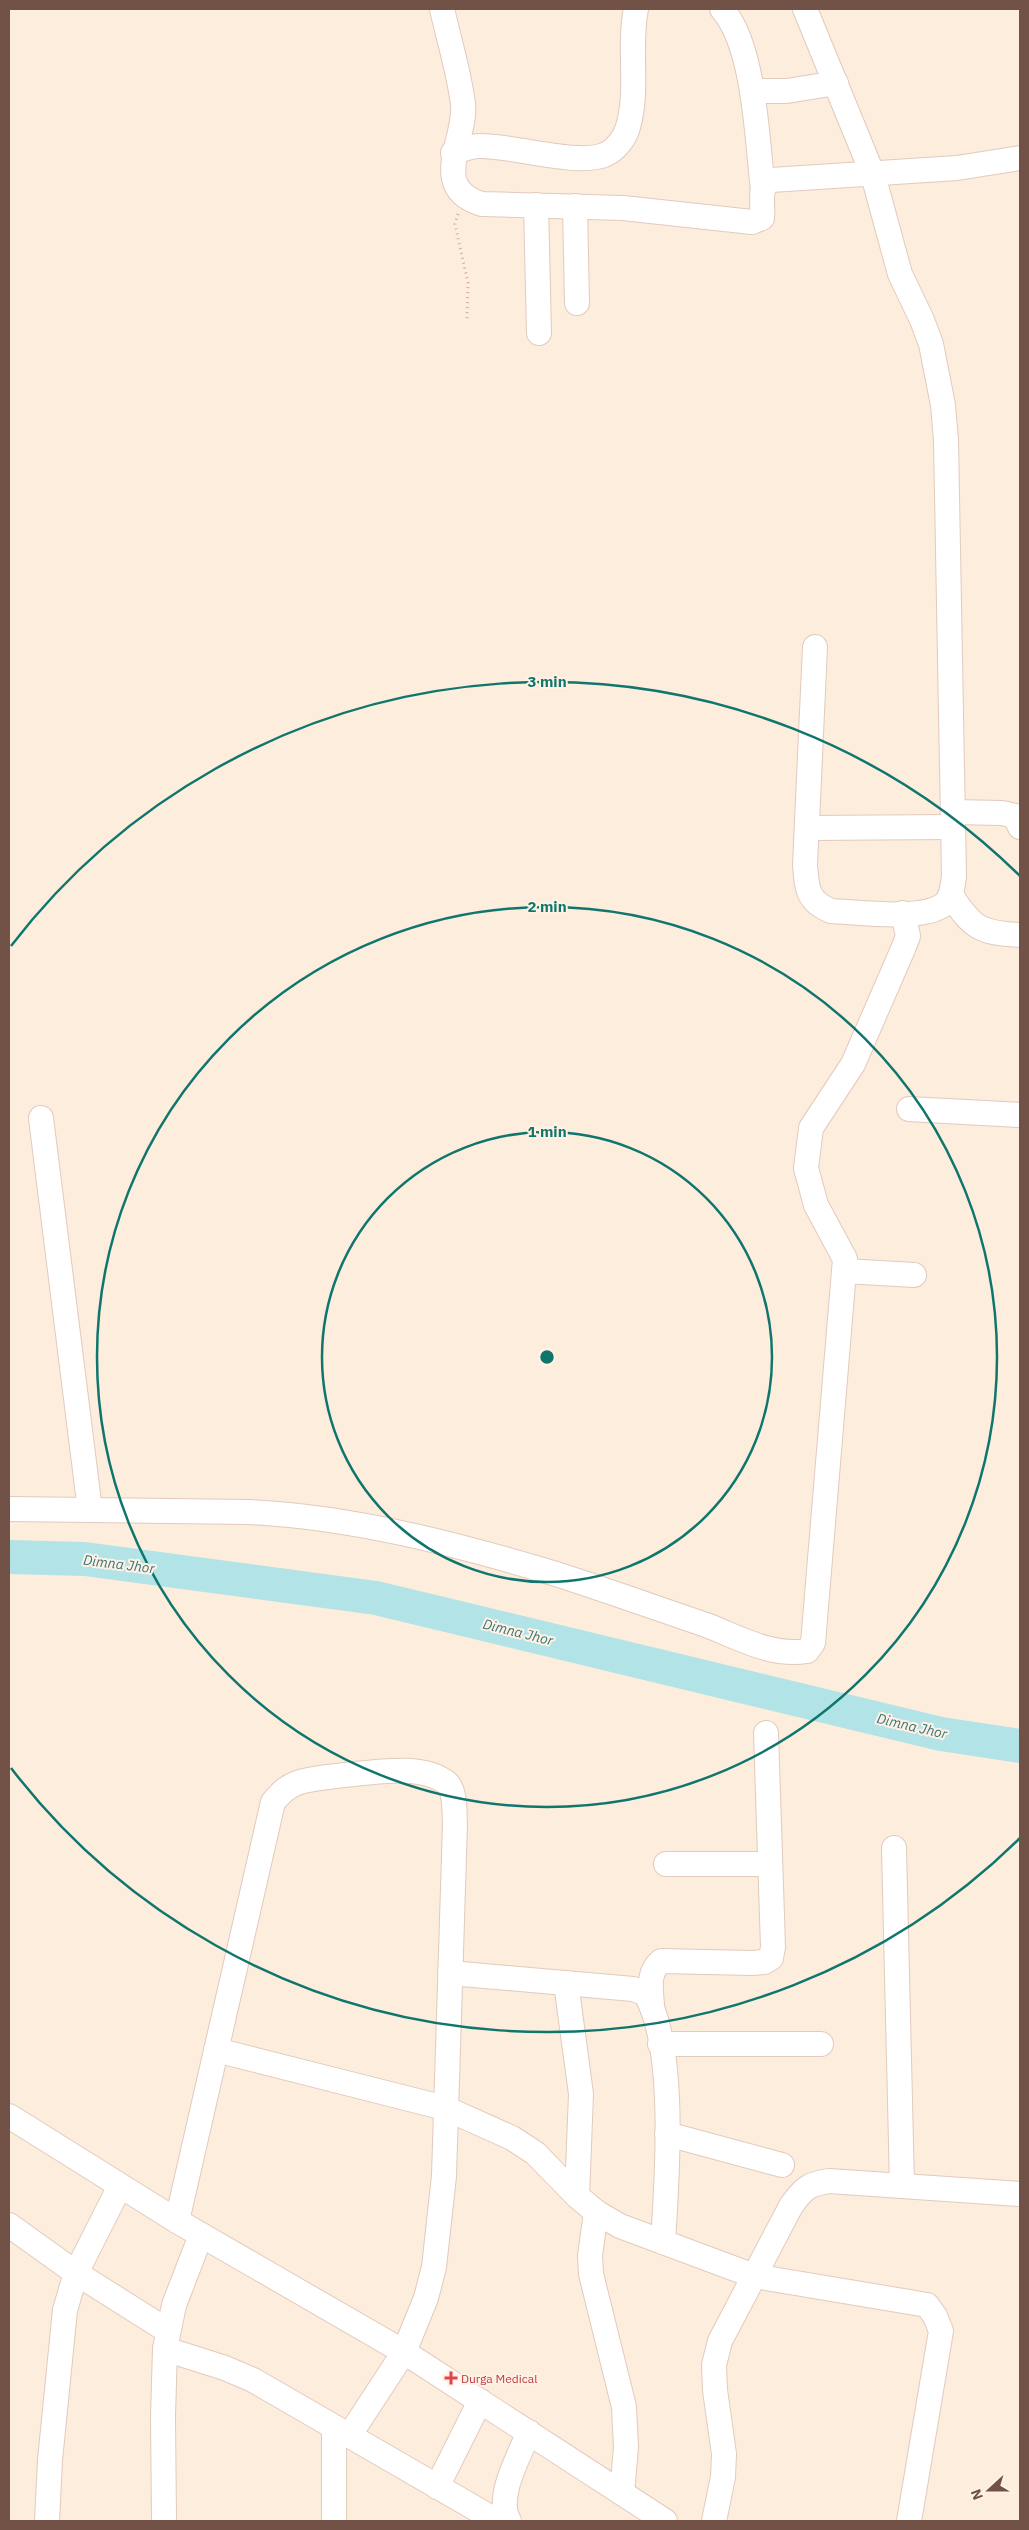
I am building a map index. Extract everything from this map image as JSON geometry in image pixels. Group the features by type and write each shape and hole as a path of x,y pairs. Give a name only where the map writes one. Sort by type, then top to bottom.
{"street":[{"path":"442,9 463,106 463,121 453,153 452,165 456,180 463,194 475,202 489,205 623,208 752,222 762,218 763,190 752,92 737,33 722,9"},
{"path":"453,153 480,146 574,157 596,157 612,151 624,136 630,116 632,38 636,9"},
{"path":"805,9 873,175 900,274 931,344 943,406 946,449 953,819 952,895 967,920 981,929 1002,934 1020,935"},
{"path":"752,92 787,90 836,83"},
{"path":"763,190 767,182 776,178 873,175 957,168 1020,158"},
{"path":"536,205 540,333"},
{"path":"575,206 577,303"},
{"path":"815,647 807,828 807,884 810,897 820,906 831,911 903,913 931,911 944,905 952,895"},
{"path":"807,828 953,819 1002,812 1014,816 1020,827"},
{"path":"9,1509 286,1514 449,1543 557,1575 776,1651 795,1653 806,1651 813,1643 845,1271 845,1259 816,1205 806,1168 811,1128 853,1064 904,949 908,936 903,913"},
{"path":"908,1109 1020,1115"},
{"path":"41,1118 90,1510"},
{"path":"845,1271 914,1275"},
{"path":"663,2242 668,2175 667,2134 660,2044 652,2005 651,1979 653,1968 660,1961 753,1963 764,1962 771,1958 773,1947 766,1733"},
{"path":"177,2221 273,1802 284,1790 299,1782 410,1771 435,1776 448,1784 454,1798 455,1824 444,2176 434,2267 426,2298 404,2352 341,2432 334,2521"},
{"path":"894,1848 902,2186"},
{"path":"666,1864 770,1864"},
{"path":"450,1972 633,1989 645,1993 652,2005"},
{"path":"566,1983 581,2094 577,2196"},
{"path":"660,2044 821,2044"},
{"path":"216,2050 445,2108 512,2138 535,2153 577,2196 596,2212 620,2226 754,2276 926,2305 935,2316 941,2331 909,2521"},
{"path":"9,2116 177,2221 404,2352 665,2521"},
{"path":"667,2134 782,2165"},
{"path":"714,2521 723,2478 724,2454 715,2390 714,2365 720,2341 791,2206 800,2193 812,2184 829,2181 1020,2194"},
{"path":"47,2521 51,2450 65,2310 76,2273 120,2186"},
{"path":"596,2212 590,2256 591,2274 624,2407 626,2447 622,2493"},
{"path":"9,2226 166,2340 252,2380 438,2487 486,2518"},
{"path":"164,2521 163,2416 166,2340 174,2305 201,2235"},
{"path":"438,2487 480,2401"},
{"path":"509,2521 505,2514 504,2496 529,2432"}],"path":[{"path":"467,321 467,272 454,220 458,214 475,202"}],"waterway":[{"name":"Dimna Jhor","path":"9,1557 85,1559 376,1598 941,1734 1020,1746"}],"place":[{"name":"Durga Medical","path":"451,2378"}]}
